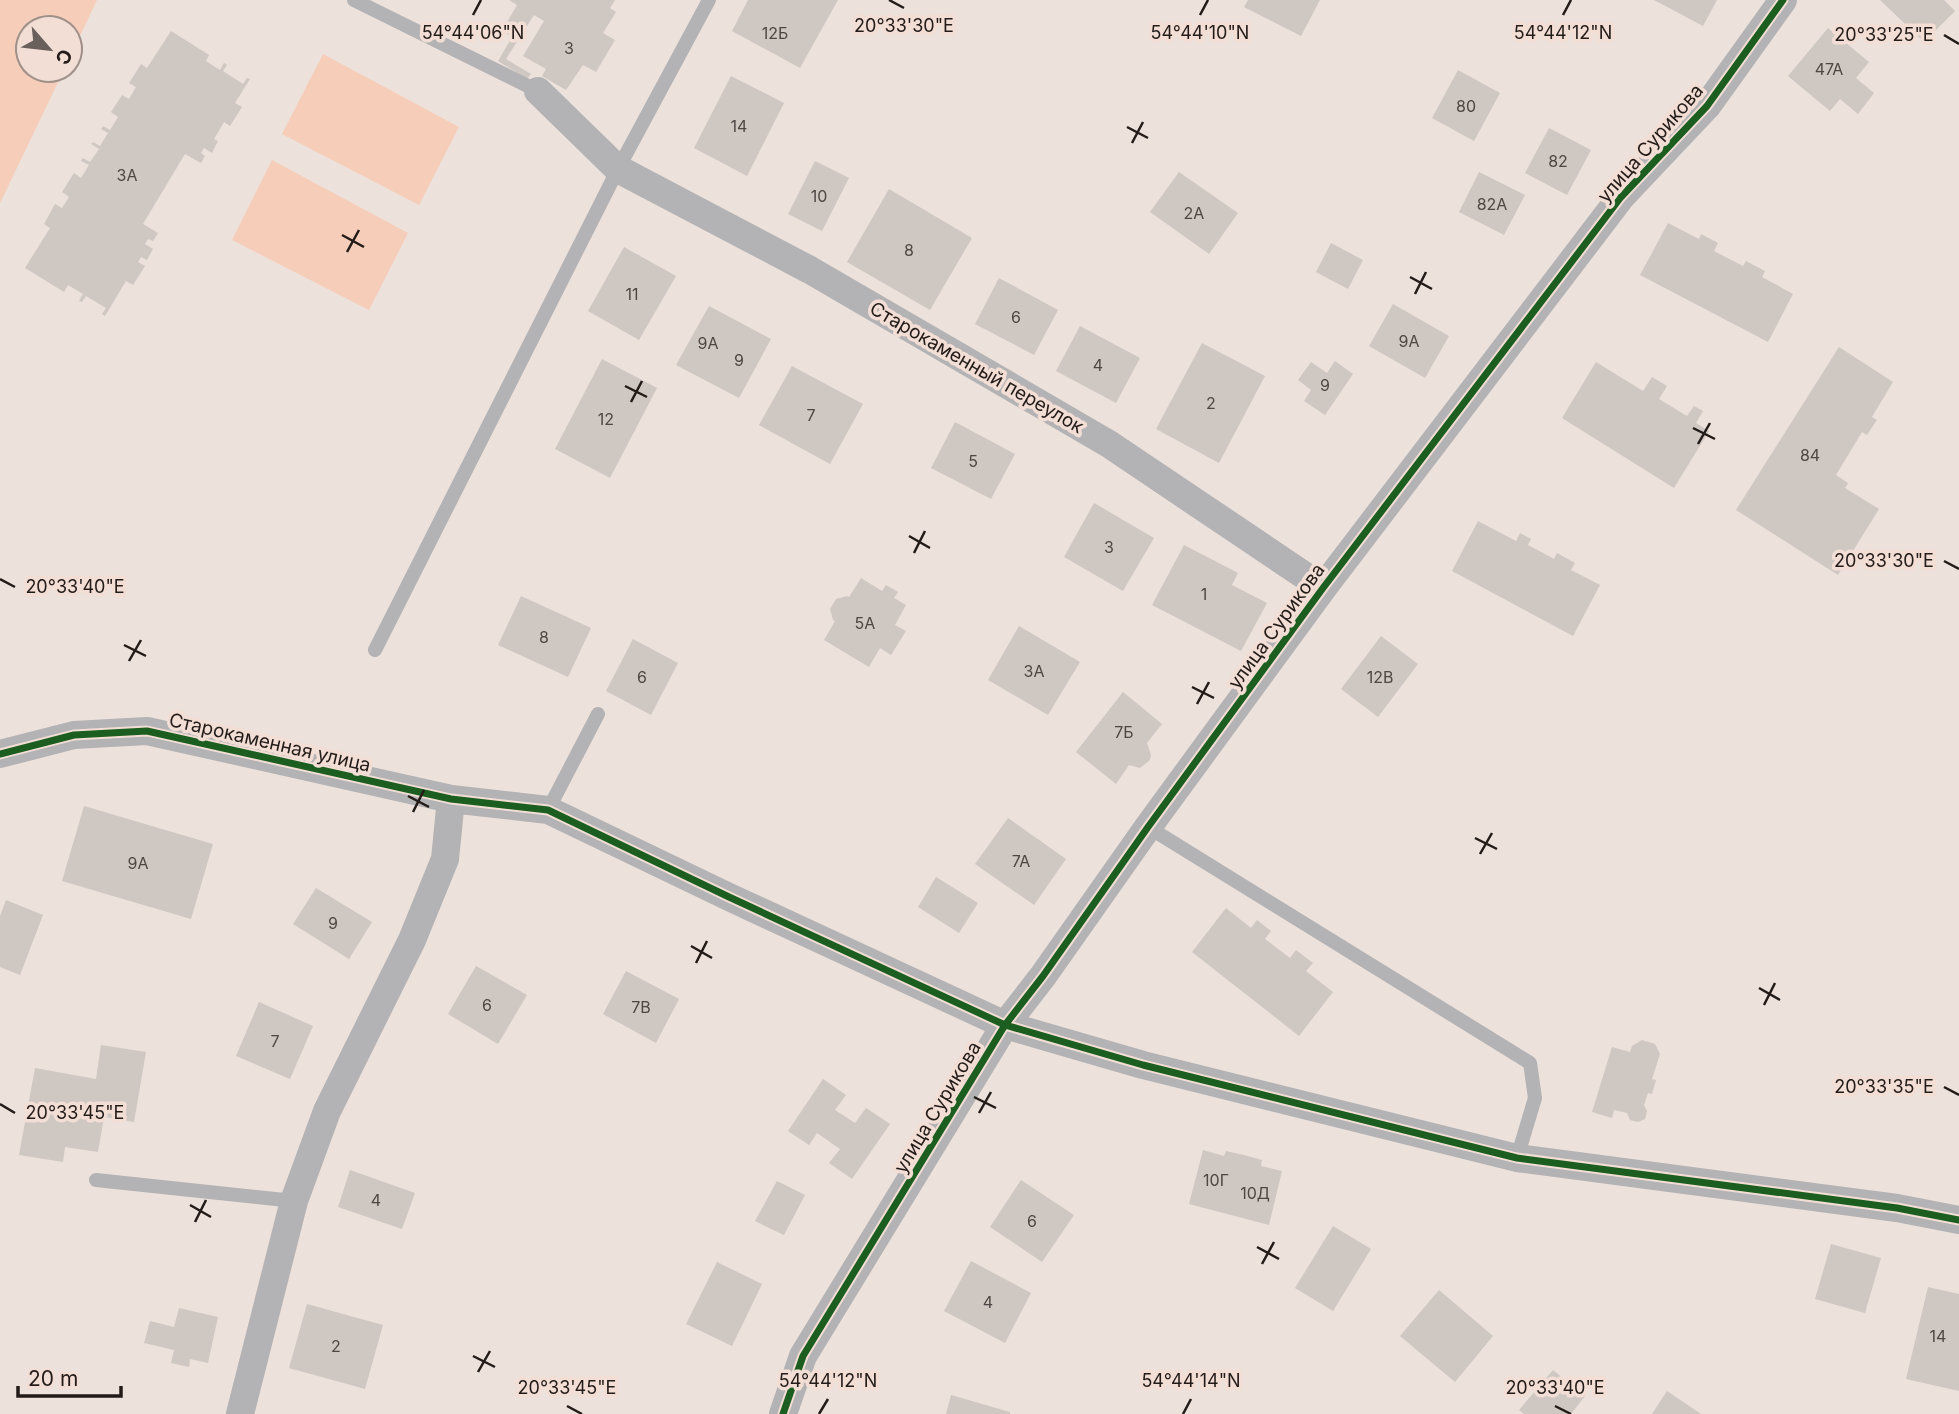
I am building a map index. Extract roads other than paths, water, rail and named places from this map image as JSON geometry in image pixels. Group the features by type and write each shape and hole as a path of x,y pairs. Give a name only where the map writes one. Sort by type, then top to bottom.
{"street":[{"name":"улица Сурикова","path":"783,1414 803,1356 1005,1025 1324,588 1621,197 1707,106 1783,0"},
{"name":"Старокаменный переулок","path":"538,91 618,169 810,270 1110,444 1324,588"},
{"name":"Старокаменная улица","path":"0,754 74,735 147,731 451,799 548,810 1005,1025 1143,1065 1517,1157 1897,1208 1959,1220"},
{"path":"240,1414 294,1201 327,1111 412,940 445,859 451,799"}],"lane":[{"path":"354,0 538,91"},
{"path":"375,650 618,169 709,0"},
{"path":"548,810 598,714"},
{"path":"1148,827 1530,1063 1535,1098 1517,1157"},
{"path":"96,1180 294,1201"}]}
